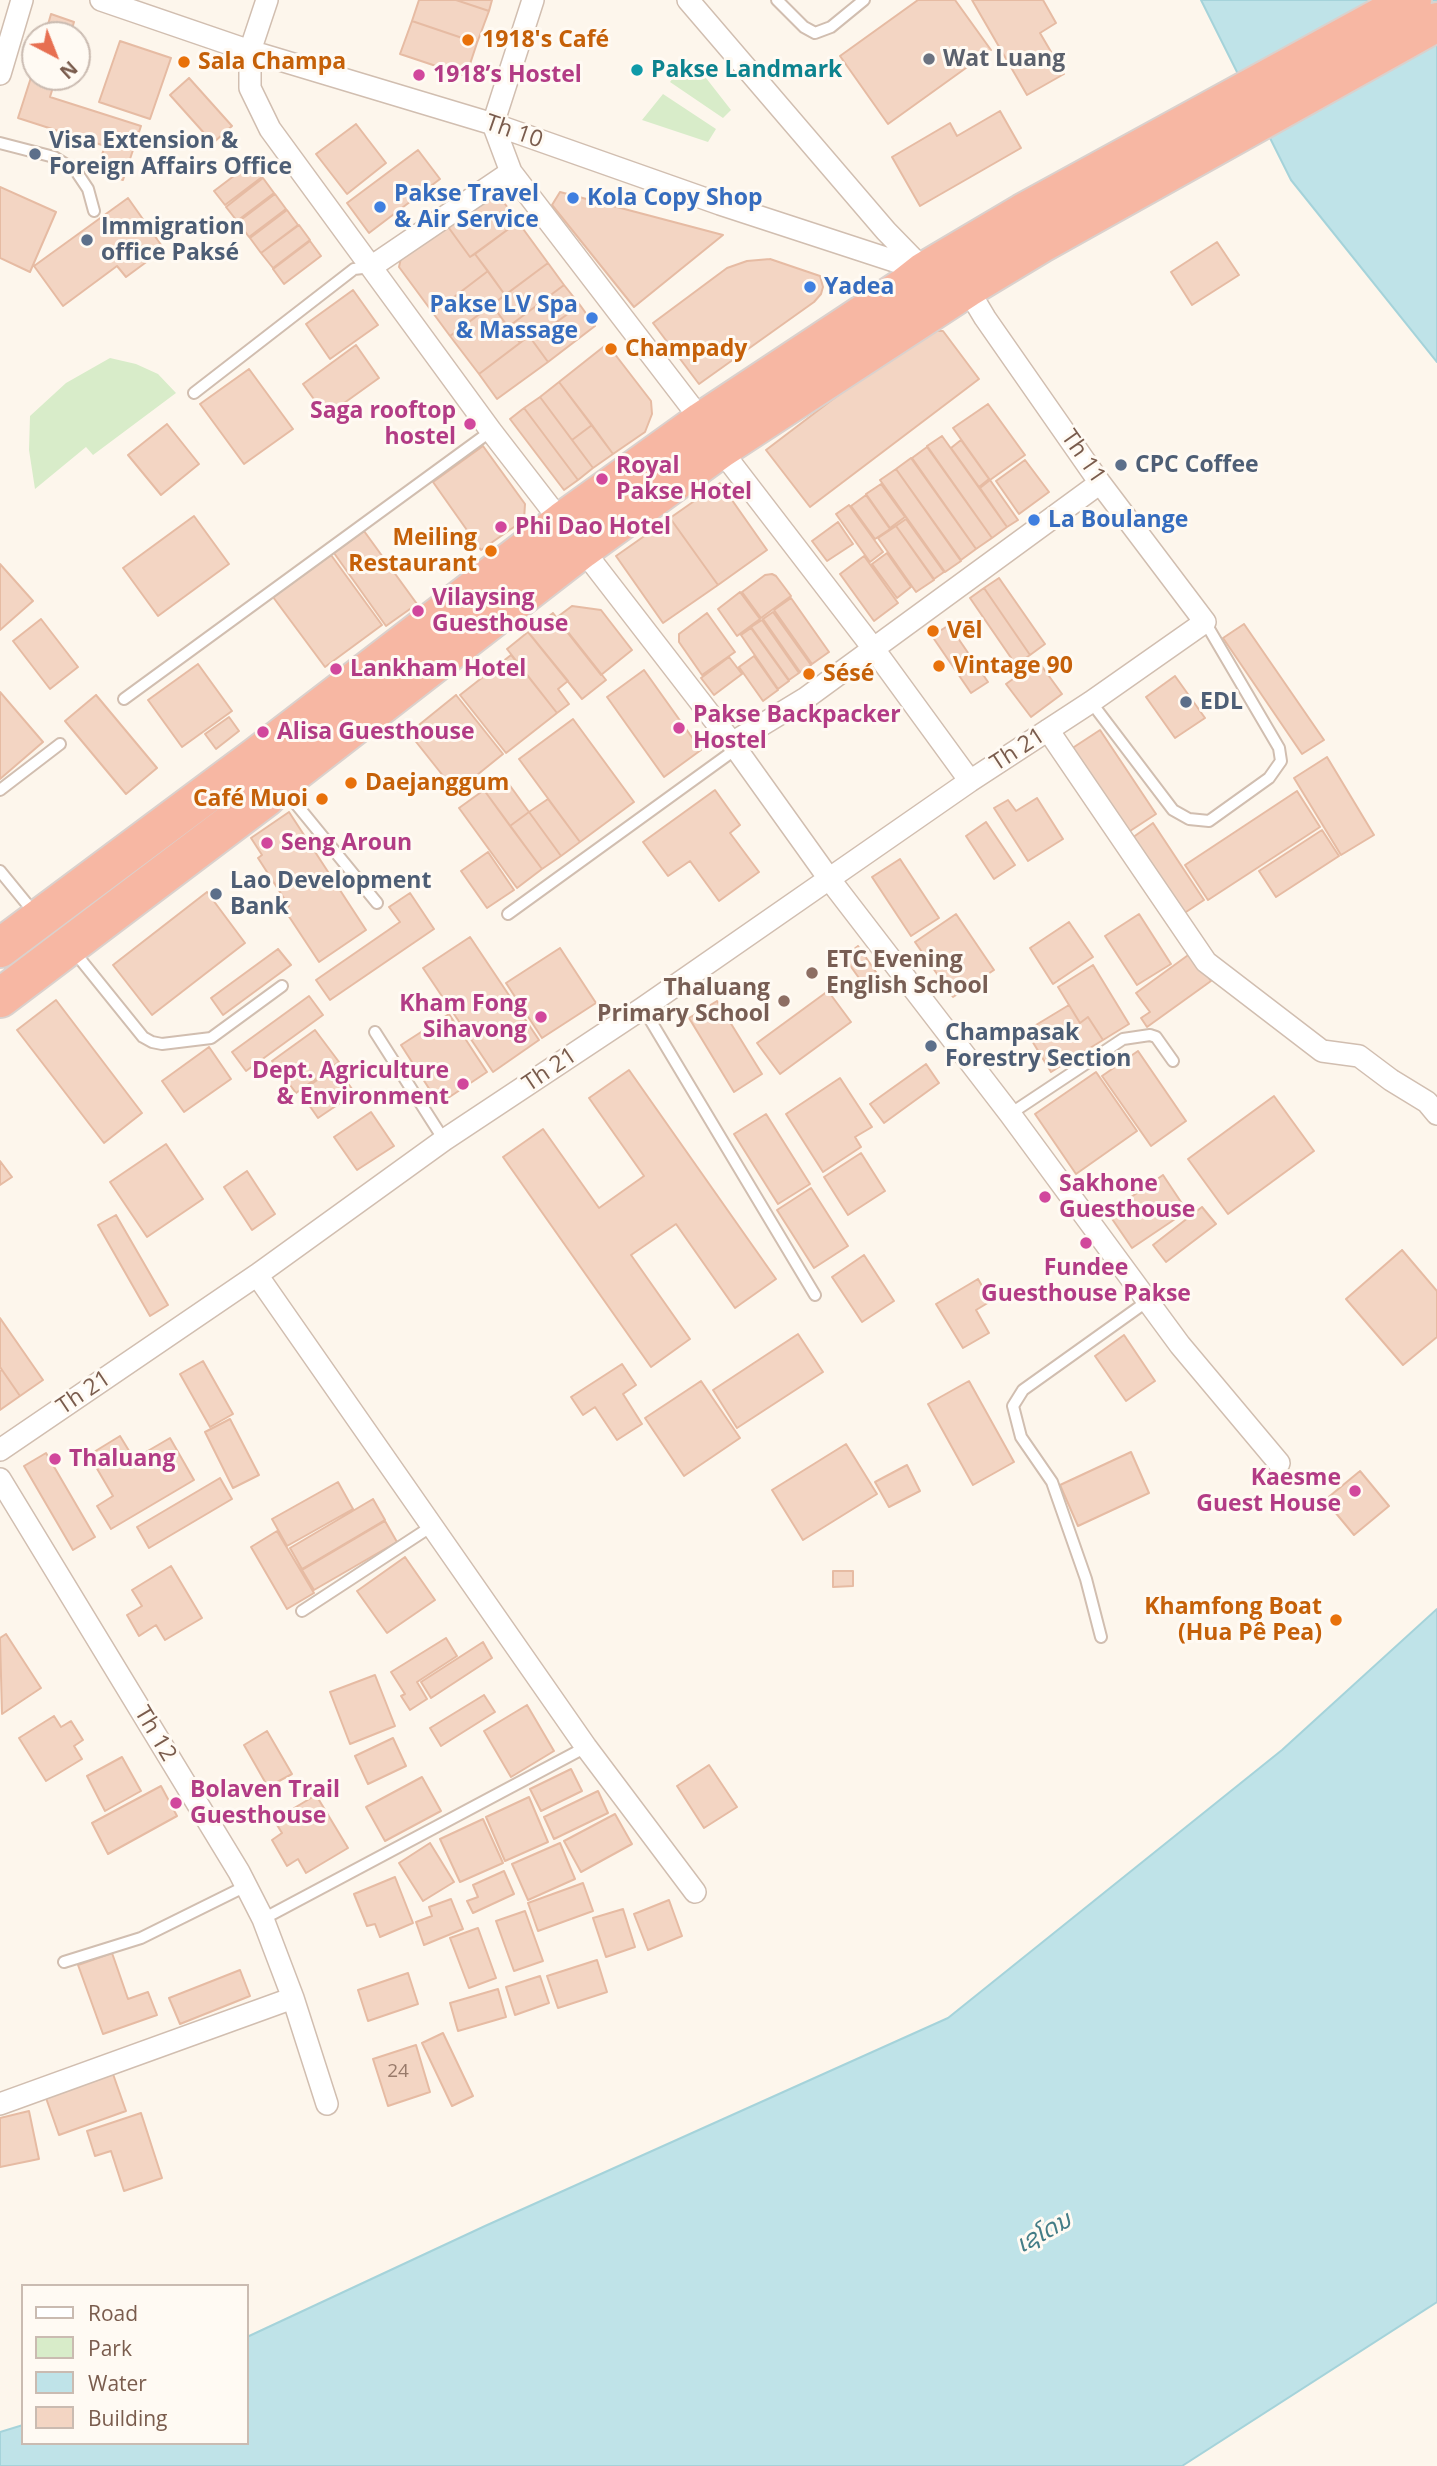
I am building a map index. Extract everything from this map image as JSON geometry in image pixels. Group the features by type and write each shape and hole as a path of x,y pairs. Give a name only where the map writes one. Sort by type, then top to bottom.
{"highway":[{"path":"711,435 1040,244 1085,199 1412,0"},
{"path":"0,998 55,937 205,794 268,771 572,535 711,435 925,271 1085,199 1437,22"},
{"path":"0,948 55,937"}],"street":[{"path":"0,75 22,0"},
{"name":"Th 10","path":"101,0 250,51 493,124 720,204 925,271"},
{"path":"267,0 250,51 250,88 270,129 491,431 734,746 830,880 1010,1114 1180,1345 1279,1463"},
{"path":"533,0 493,124 511,173 873,648 970,781"},
{"path":"688,0 886,231 925,271"},
{"path":"371,267 511,173"},
{"name":"Th 11","path":"967,288 985,318 1100,482 1205,622"},
{"path":"734,746 806,698 1100,482"},
{"name":"Th 21","path":"0,1450 257,1275 444,1140 643,1008 1205,622"},
{"path":"1048,730 1206,962 1322,1051 1359,1056 1427,1102 1437,1114"},
{"path":"257,1275 586,1747 695,1892"},
{"name":"Th 12","path":"0,1479 246,1886 263,1919 293,1998 327,2104"},
{"path":"0,2104 293,1998"}],"lane":[{"path":"777,0 803,27 815,33 831,27 864,0"},
{"path":"0,143 54,157 76,171 88,189 94,211"},
{"path":"194,393 354,269 371,267"},
{"path":"124,699 491,431"},
{"path":"1091,702 1173,810 1189,820 1209,821 1269,778 1281,761 1279,748 1205,622"},
{"path":"0,790 60,744"},
{"path":"508,914 734,746"},
{"path":"268,771 377,903"},
{"path":"0,871 143,1037 152,1042 162,1044 211,1038 282,986"},
{"path":"643,1008 815,1295"},
{"path":"374,1032 444,1140"},
{"path":"1010,1114 1123,1040 1150,1035 1156,1037 1173,1061"},
{"path":"1101,1637 1086,1579 1052,1482 1021,1437 1013,1406 1023,1390 1149,1300"},
{"path":"302,1611 432,1526"},
{"path":"263,1919 586,1747"},
{"path":"64,1962 141,1938 246,1886"}],"green space":[{"path":"687,60 699,69 731,110 723,118 670,82"},
{"path":"663,94 716,129 708,142 642,120"},
{"path":"110,358 136,364 158,374 176,393 93,455 86,447 35,489 29,450 30,416 66,383"}],"water":[{"path":"1201,0 1437,0 1437,362 1291,180"},
{"name":"ເຊໂດນ","path":"1437,1609 1437,2302 1182,2466 0,2466 0,2432 21,2426 21,2445 248,2445 248,2337 485,2226 948,2018 1282,1750"}],"building":[{"path":"419,0 456,0 489,11 477,43 412,21"},
{"path":"456,0 492,0 489,11"},
{"path":"918,0 955,0 991,50 888,124 840,56"},
{"path":"972,0 1043,0 1056,23 1040,33 1064,74 1027,95"},
{"path":"51,14 71,21 49,21"},
{"path":"412,21 477,43 466,76 400,54"},
{"path":"120,41 171,58 150,119 99,102"},
{"path":"189,78 232,126 213,143 170,95"},
{"path":"27,91 52,91 50,97 141,126 123,180 96,171 105,146 18,118"},
{"path":"1000,111 1021,148 920,206 892,157 950,123 957,136"},
{"path":"356,124 386,163 347,194 316,154"},
{"path":"418,150 440,179 369,233 347,203"},
{"path":"251,163 262,177 225,205 214,191"},
{"path":"263,178 274,193 237,221 226,207"},
{"path":"0,187 56,212 30,272 0,258"},
{"path":"560,192 723,235 634,307 552,205"},
{"path":"275,194 286,209 249,237 238,222"},
{"path":"500,197 518,222 470,257 446,224 482,198"},
{"path":"128,198 164,249 126,277 117,266 63,306 34,266"},
{"path":"287,210 298,225 261,253 250,238"},
{"path":"518,222 548,263 505,295 475,254"},
{"path":"446,224 470,257 475,254 488,271 433,313 399,267 401,258"},
{"path":"299,225 310,240 273,268 261,253"},
{"path":"310,241 321,256 284,284 273,269"},
{"path":"1217,242 1239,275 1192,305 1171,272"},
{"path":"770,259 820,276 823,287 821,294 814,302 699,384 653,323 727,268 747,261"},
{"path":"548,263 564,285 508,327 492,305"},
{"path":"488,271 505,295 450,336 433,313"},
{"path":"564,285 580,305 532,340 529,336 520,343 508,327"},
{"path":"353,290 378,325 330,359 306,324"},
{"path":"492,305 520,343 479,374 450,336"},
{"path":"580,305 595,326 548,362 532,340"},
{"path":"943,331 979,379 810,507 766,450 920,333"},
{"path":"529,336 548,362 497,399 479,374"},
{"path":"607,344 651,401 652,414 645,432 613,454 559,382"},
{"path":"356,345 379,378 326,416 303,384"},
{"path":"249,369 293,429 244,464 200,404"},
{"path":"559,382 592,425 572,440 540,397"},
{"path":"540,397 593,468 578,480 524,408"},
{"path":"988,404 1025,455 990,480 953,428"},
{"path":"524,408 578,480 564,490 510,419"},
{"path":"167,424 199,464 161,495 128,455"},
{"path":"592,425 613,454 593,468 572,440"},
{"path":"942,436 1007,527 992,538 927,446"},
{"path":"961,440 989,479 979,487 951,448"},
{"path":"483,446 525,504 524,520 481,550 433,482"},
{"path":"927,447 992,538 976,549 912,458"},
{"path":"911,458 976,549 961,560 896,469"},
{"path":"1025,460 1049,492 1019,514 996,481"},
{"path":"896,469 961,561 945,572 880,480"},
{"path":"990,480 1018,520 1007,527 980,488"},
{"path":"720,483 767,550 718,585 670,518"},
{"path":"881,484 905,517 890,528 866,494"},
{"path":"866,495 890,529 875,539 851,506"},
{"path":"849,505 883,552 870,562 836,514"},
{"path":"194,516 229,564 158,616 123,568"},
{"path":"670,518 718,585 663,623 616,556"},
{"path":"906,519 944,572 934,579 896,526"},
{"path":"838,522 853,544 827,561 812,541"},
{"path":"896,526 934,580 916,592 878,538"},
{"path":"364,531 417,604 386,626 334,553"},
{"path":"887,553 911,587 897,598 872,564"},
{"path":"331,555 382,625 325,667 273,597"},
{"path":"864,556 898,603 874,621 840,574"},
{"path":"0,564 33,601 0,630"},
{"path":"772,574 791,596 761,618 742,592 765,575"},
{"path":"999,578 1045,644 1030,655 984,588"},
{"path":"984,588 1030,655 1016,665 970,598"},
{"path":"740,592 760,619 737,636 718,609"},
{"path":"791,598 829,652 812,664 774,610"},
{"path":"572,606 601,610 632,650 601,675 556,618"},
{"path":"773,612 811,665 800,672 763,619"},
{"path":"553,613 606,680 582,699 528,632"},
{"path":"707,613 735,652 702,675 679,642 679,634"},
{"path":"41,619 78,667 50,689 13,641"},
{"path":"762,620 799,673 789,680 751,627"},
{"path":"1244,624 1324,740 1302,754 1223,638"},
{"path":"949,625 988,682 971,693 932,636"},
{"path":"751,628 789,681 778,689 741,635"},
{"path":"528,632 568,681 558,689 569,704 557,713 507,649"},
{"path":"511,655 557,713 506,753 460,695"},
{"path":"754,656 778,690 763,701 739,667"},
{"path":"729,657 742,674 714,695 701,678"},
{"path":"1038,661 1062,694 1031,717 1006,684"},
{"path":"198,664 232,711 182,747 148,700"},
{"path":"644,670 701,750 664,777 607,697"},
{"path":"1175,676 1205,718 1175,738 1146,697"},
{"path":"0,692 43,742 0,779"},
{"path":"96,695 157,768 126,794 65,721"},
{"path":"456,695 503,754 456,792 409,733"},
{"path":"229,717 239,731 216,749 205,734"},
{"path":"573,719 634,802 580,842 519,759"},
{"path":"1100,730 1156,814 1127,833 1071,749"},
{"path":"1327,757 1374,835 1341,855 1294,778"},
{"path":"503,776 529,812 510,826 484,790"},
{"path":"484,790 542,869 517,888 459,808"},
{"path":"715,790 740,825 730,833 759,872 719,901 690,861 668,876 643,842"},
{"path":"1297,791 1320,827 1208,900 1185,865"},
{"path":"1037,798 1063,839 1028,861 994,808 1008,800 1016,811"},
{"path":"548,799 580,842 561,856 529,812"},
{"path":"289,812 366,930 319,962 284,909 289,906 258,858 262,855 251,838"},
{"path":"529,812 561,856 542,869 510,826"},
{"path":"986,822 1015,865 994,879 966,836"},
{"path":"1153,823 1204,900 1183,914 1132,838"},
{"path":"1322,830 1339,856 1276,897 1259,871"},
{"path":"488,852 514,890 487,908 461,871"},
{"path":"900,859 939,918 911,936 872,877"},
{"path":"207,892 245,943 152,1015 113,965"},
{"path":"410,893 434,929 330,1000 316,980 400,922 389,907"},
{"path":"956,914 994,970 953,997 915,942"},
{"path":"1139,914 1171,964 1137,985 1105,936"},
{"path":"1069,922 1093,957 1053,984 1030,948"},
{"path":"470,937 539,1040 493,1072 423,968"},
{"path":"858,946 878,975 864,985 844,957"},
{"path":"560,948 596,1003 542,1038 506,983"},
{"path":"278,949 291,965 223,1015 211,998"},
{"path":"1191,953 1211,981 1147,1027 1141,1018 1150,1012 1136,993"},
{"path":"1093,965 1129,1024 1103,1040 1088,1017 1080,1023 1058,987"},
{"path":"828,991 851,1022 780,1074 757,1043"},
{"path":"309,996 323,1015 246,1071 232,1052"},
{"path":"56,1000 142,1113 104,1143 17,1030"},
{"path":"717,1001 762,1074 734,1092 689,1018"},
{"path":"1069,1005 1080,1023 1088,1017 1103,1040 1051,1072 1026,1031"},
{"path":"449,1014 487,1072 439,1104 401,1045"},
{"path":"315,1030 339,1062 296,1093 272,1061"},
{"path":"209,1047 231,1079 184,1112 162,1081"},
{"path":"1138,1051 1186,1121 1151,1146 1102,1076"},
{"path":"926,1064 939,1083 884,1123 870,1104"},
{"path":"336,1067 355,1093 318,1118 300,1092"},
{"path":"629,1070 776,1279 735,1308 676,1224 631,1255 690,1339 651,1367 503,1157 543,1129 599,1208 644,1176 589,1098"},
{"path":"1096,1072 1137,1131 1076,1174 1035,1114"},
{"path":"840,1078 872,1127 855,1137 861,1147 823,1172 786,1114"},
{"path":"1274,1096 1314,1151 1228,1214 1188,1159"},
{"path":"371,1112 394,1146 357,1170 334,1137"},
{"path":"766,1114 810,1184 778,1204 734,1134"},
{"path":"166,1144 203,1199 147,1237 110,1182"},
{"path":"861,1153 885,1191 848,1215 824,1177"},
{"path":"0,1161 12,1177 0,1185"},
{"path":"247,1171 275,1214 252,1230 224,1187"},
{"path":"1163,1175 1187,1211 1132,1248 1108,1213"},
{"path":"811,1188 848,1246 814,1268 777,1210"},
{"path":"1202,1207 1216,1224 1166,1262 1153,1245"},
{"path":"116,1215 168,1305 150,1316 98,1225"},
{"path":"1402,1250 1437,1291 1437,1337 1403,1365 1346,1299"},
{"path":"864,1255 894,1301 862,1322 832,1277"},
{"path":"978,1279 991,1301 976,1310 989,1333 963,1348 936,1304"},
{"path":"0,1318 43,1380 20,1396 0,1367"},
{"path":"798,1334 823,1372 737,1428 713,1390"},
{"path":"1124,1335 1155,1381 1126,1401 1095,1356"},
{"path":"203,1361 233,1414 210,1427 180,1374"},
{"path":"622,1364 636,1385 623,1394 642,1424 617,1440 595,1407 583,1415 571,1397"},
{"path":"2,1370 20,1396 0,1410 0,1371"},
{"path":"701,1381 740,1438 684,1476 645,1418"},
{"path":"969,1381 1014,1462 973,1485 928,1404"},
{"path":"230,1419 259,1475 233,1488 205,1432"},
{"path":"120,1436 134,1459 170,1438 194,1480 111,1529 97,1506 113,1496 89,1455"},
{"path":"846,1444 877,1494 803,1540 772,1490"},
{"path":"1131,1452 1149,1493 1078,1526 1060,1485"},
{"path":"46,1453 95,1537 73,1550 24,1466"},
{"path":"907,1465 920,1491 889,1507 875,1482"},
{"path":"1360,1471 1389,1506 1354,1535 1325,1500"},
{"path":"220,1478 232,1499 149,1548 137,1527"},
{"path":"338,1482 353,1509 287,1546 272,1519"},
{"path":"373,1499 385,1520 302,1569 290,1548"},
{"path":"385,1521 397,1542 314,1590 302,1570"},
{"path":"277,1531 314,1593 287,1609 251,1547"},
{"path":"405,1557 435,1600 387,1633 357,1591"},
{"path":"171,1566 202,1618 165,1640 156,1625 139,1636 127,1615 142,1606 132,1590"},
{"path":"833,1571 853,1571 853,1586 833,1587"},
{"path":"6,1634 41,1688 2,1714 0,1638"},
{"path":"446,1638 457,1656 417,1682 427,1699 410,1710 401,1696 405,1694 391,1672"},
{"path":"483,1642 492,1658 431,1698 421,1682"},
{"path":"375,1675 395,1726 350,1744 330,1692"},
{"path":"484,1695 495,1712 441,1746 430,1728"},
{"path":"527,1705 554,1751 511,1777 484,1731"},
{"path":"54,1716 61,1727 71,1721 83,1740 74,1746 82,1759 46,1781 19,1738"},
{"path":"267,1731 292,1774 268,1787 244,1745"},
{"path":"393,1738 406,1766 368,1784 355,1756"},
{"path":"122,1757 141,1791 105,1811 87,1776"},
{"path":"709,1765 737,1807 704,1828 677,1786"},
{"path":"571,1769 582,1791 541,1811 530,1789"},
{"path":"422,1777 441,1811 385,1841 366,1807"},
{"path":"161,1786 177,1816 108,1854 92,1823"},
{"path":"598,1791 608,1813 554,1839 544,1817"},
{"path":"316,1795 348,1848 306,1873 298,1859 287,1866 272,1840 282,1833 274,1820"},
{"path":"529,1797 548,1842 505,1861 486,1817"},
{"path":"615,1814 632,1844 581,1872 564,1841"},
{"path":"483,1819 503,1863 460,1882 440,1839"},
{"path":"430,1843 454,1882 423,1901 399,1863"},
{"path":"560,1843 575,1879 528,1900 512,1864"},
{"path":"504,1871 514,1894 473,1913 467,1901 478,1897 473,1885"},
{"path":"395,1877 413,1923 380,1937 375,1924 367,1926 354,1894"},
{"path":"583,1883 593,1911 538,1931 528,1903"},
{"path":"451,1899 463,1929 424,1945 416,1922 432,1916 429,1907"},
{"path":"669,1900 682,1936 648,1950 634,1914"},
{"path":"623,1909 635,1947 606,1957 593,1918"},
{"path":"525,1911 543,1961 514,1971 496,1921"},
{"path":"478,1928 496,1978 469,1988 450,1938"},
{"path":"112,1953 128,1999 148,1992 157,2015 103,2034 78,1965"},
{"path":"597,1960 607,1992 558,2008 547,1976"},
{"path":"240,1970 250,1996 180,2024 169,1998"},
{"path":"408,1973 418,2004 368,2021 358,1990"},
{"path":"540,1976 549,2003 515,2015 506,1987"},
{"path":"498,1989 506,2017 458,2031 450,2003"},
{"path":"443,2033 473,2096 452,2106 422,2043"},
{"path":"416,2045 430,2092 388,2106 373,2059"},
{"path":"113,2074 126,2111 59,2135 46,2098"},
{"path":"29,2111 39,2159 0,2167 0,2118"},
{"path":"141,2113 162,2178 124,2191 111,2151 95,2156 87,2131"}],"place":[{"name":"1918's Café","path":"468,40"},
{"name":"Wat Luang","path":"929,59"},
{"name":"Sala Champa","path":"184,62"},
{"name":"Pakse Landmark","path":"637,70"},
{"name":"1918’s Hostel","path":"419,75"},
{"name":"Visa Extension & Foreign Affairs Office","path":"35,154"},
{"name":"Kola Copy Shop","path":"573,198"},
{"name":"Pakse Travel & Air Service","path":"380,207"},
{"name":"Immigration office Paksé","path":"87,240"},
{"name":"Yadea","path":"810,287"},
{"name":"Pakse LV Spa & Massage","path":"592,318"},
{"name":"Champady","path":"611,349"},
{"name":"Saga rooftop hostel","path":"470,424"},
{"name":"CPC Coffee","path":"1121,465"},
{"name":"Royal Pakse Hotel","path":"602,479"},
{"name":"La Boulange","path":"1034,520"},
{"name":"Phi Dao Hotel","path":"501,527"},
{"name":"Meiling Restaurant","path":"491,551"},
{"name":"Vilaysing Guesthouse","path":"418,611"},
{"name":"Vēl","path":"933,631"},
{"name":"Vintage 90","path":"939,666"},
{"name":"Lankham Hotel","path":"336,669"},
{"name":"Sésé","path":"809,674"},
{"name":"EDL","path":"1186,702"},
{"name":"Pakse Backpacker Hostel","path":"679,728"},
{"name":"Alisa Guesthouse","path":"263,732"},
{"name":"Daejanggum","path":"351,783"},
{"name":"Café Muoi","path":"322,799"},
{"name":"Seng Aroun","path":"267,843"},
{"name":"Lao Development Bank","path":"216,894"},
{"name":"ETC Evening English School","path":"812,973"},
{"name":"Thaluang Primary School","path":"784,1001"},
{"name":"Kham Fong Sihavong","path":"541,1017"},
{"name":"Champasak Forestry Section","path":"931,1046"},
{"name":"Dept. Agriculture & Environment","path":"463,1084"},
{"name":"Sakhone Guesthouse","path":"1045,1197"},
{"name":"Fundee Guesthouse Pakse","path":"1086,1243"},
{"name":"Thaluang","path":"55,1459"},
{"name":"Kaesme Guest House","path":"1355,1491"},
{"name":"Khamfong Boat (Hua Pê Pea)","path":"1336,1620"},
{"name":"Bolaven Trail Guesthouse","path":"176,1803"}]}
